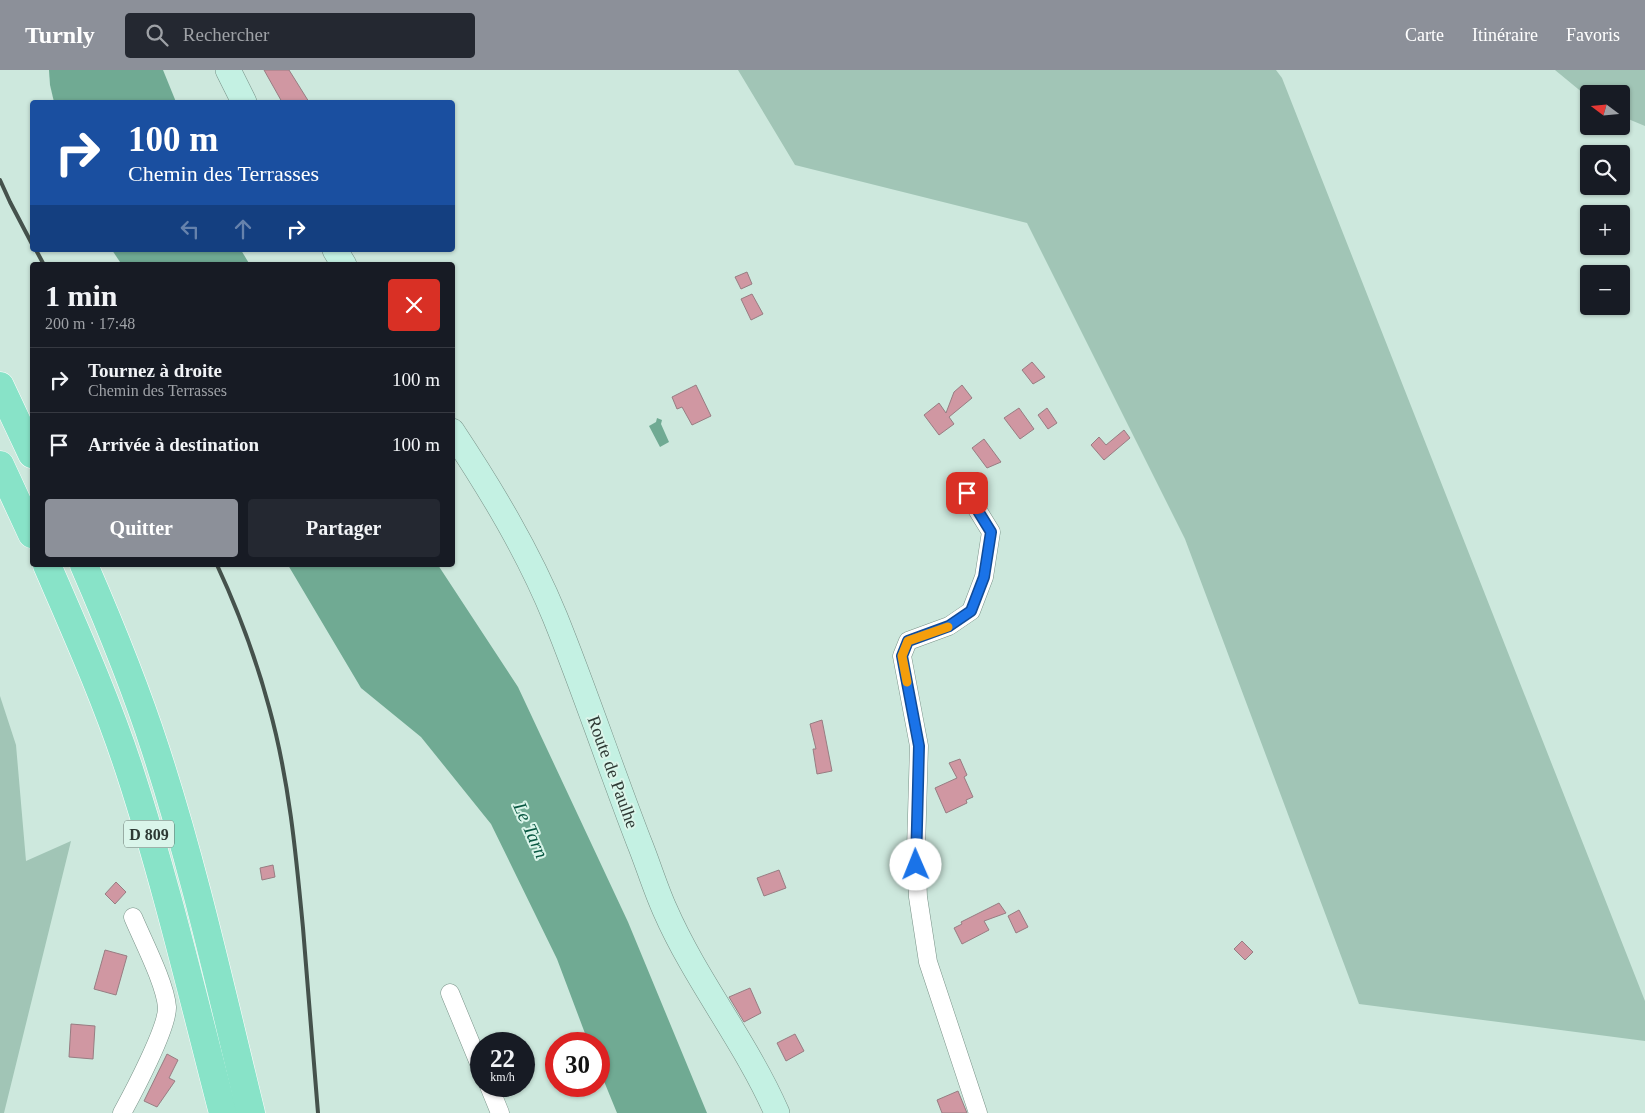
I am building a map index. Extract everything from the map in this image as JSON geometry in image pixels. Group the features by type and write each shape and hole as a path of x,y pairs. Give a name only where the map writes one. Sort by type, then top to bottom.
{"main road":[{"path":"0,386 30,450"},
{"path":"0,465 30,530"},
{"name":"D 809","path":"47,567 100,691 128,767 150,837 223,1113"},
{"name":"D 809","path":"85,567 130,678 164,775 204,922 252,1113"}],"street":[{"path":"228,70 243,100"},
{"name":"Route de Paulhe","path":"455,436 505,514 528,557 554,616 665,909 701,978 739,1040 777,1113"},
{"path":"967,493 991,532 981,586 971,611 949,626 908,641 902,656 919,746 916,849 918,897 928,962 978,1113"},
{"path":"122,1113 161,1032 167,1009 164,990 133,917"},
{"path":"450,993 470,1041"},
{"path":"493,1097 500,1113"}],"shaded area":[{"path":"738,70 1276,70 1282,78 1645,1001 1645,1041 1359,1004 1185,539 1027,223 795,165"},
{"path":"1555,70 1645,70 1645,126 1630,120 1630,85 1580,85 1580,91"},
{"path":"0,696 16,745 26,861 71,841 4,1113 0,1113"}],"water":[{"path":"49,70 163,70 175,100 54,100"},
{"path":"113,252 242,252 248,262 120,262"},
{"path":"657,418 662,420 661,424 669,442 660,447 649,426 656,422"},
{"name":"Le Tarn","path":"289,567 439,567 518,687 628,922 707,1113 617,1113 610,1096 610,1032 584,1032 557,959 491,824 421,737 361,688"}],"building":[{"path":"264,70 289,70 308,100 281,100"},
{"path":"747,272 752,284 741,289 735,277"},
{"path":"752,294 763,314 751,320 741,299"},
{"path":"1032,362 1045,377 1033,384 1022,370"},
{"path":"696,385 711,416 692,425 682,407 677,409 672,397"},
{"path":"962,385 972,398 949,417 954,424 939,435 924,415 939,403 946,413 954,392"},
{"path":"1019,408 1034,429 1020,439 1004,418"},
{"path":"1047,408 1057,423 1048,429 1038,415"},
{"path":"1124,430 1130,438 1104,460 1091,445 1099,437 1106,445"},
{"path":"984,439 1001,462 987,468 972,448"},
{"path":"822,720 832,771 817,774 813,749 816,749 810,724"},
{"path":"960,759 967,775 964,777 973,797 966,800 967,803 946,813 935,788 957,778 949,763"},
{"path":"273,865 275,877 262,880 260,868"},
{"path":"779,870 786,888 764,896 757,878"},
{"path":"116,882 126,892 115,904 105,894"},
{"path":"999,903 1006,913 984,921 989,930 962,944 954,928 962,924 961,922"},
{"path":"1019,910 1028,927 1016,933 1008,916"},
{"path":"1242,941 1253,952 1245,960 1234,949"},
{"path":"105,950 127,956 116,995 94,989"},
{"path":"750,988 761,1013 744,1022 729,997"},
{"path":"71,1024 95,1026 93,1059 69,1057"},
{"path":"795,1034 804,1051 786,1061 777,1043"},
{"path":"167,1054 178,1060 169,1078 175,1081 157,1107 144,1101"},
{"path":"958,1091 967,1113 942,1113 937,1100"}],"railway":[{"path":"0,180 30,240"},
{"path":"37,252 42,262"},
{"path":"218,567 239,617 258,671 276,734 287,789 298,872 318,1113"}],"slow traffic":[{"path":"907,682 902,656 908,641 948,627"}],"route":[{"path":"916,865 919,746 902,656 908,641 949,626 971,611 984,577 991,532 967,493"}]}
